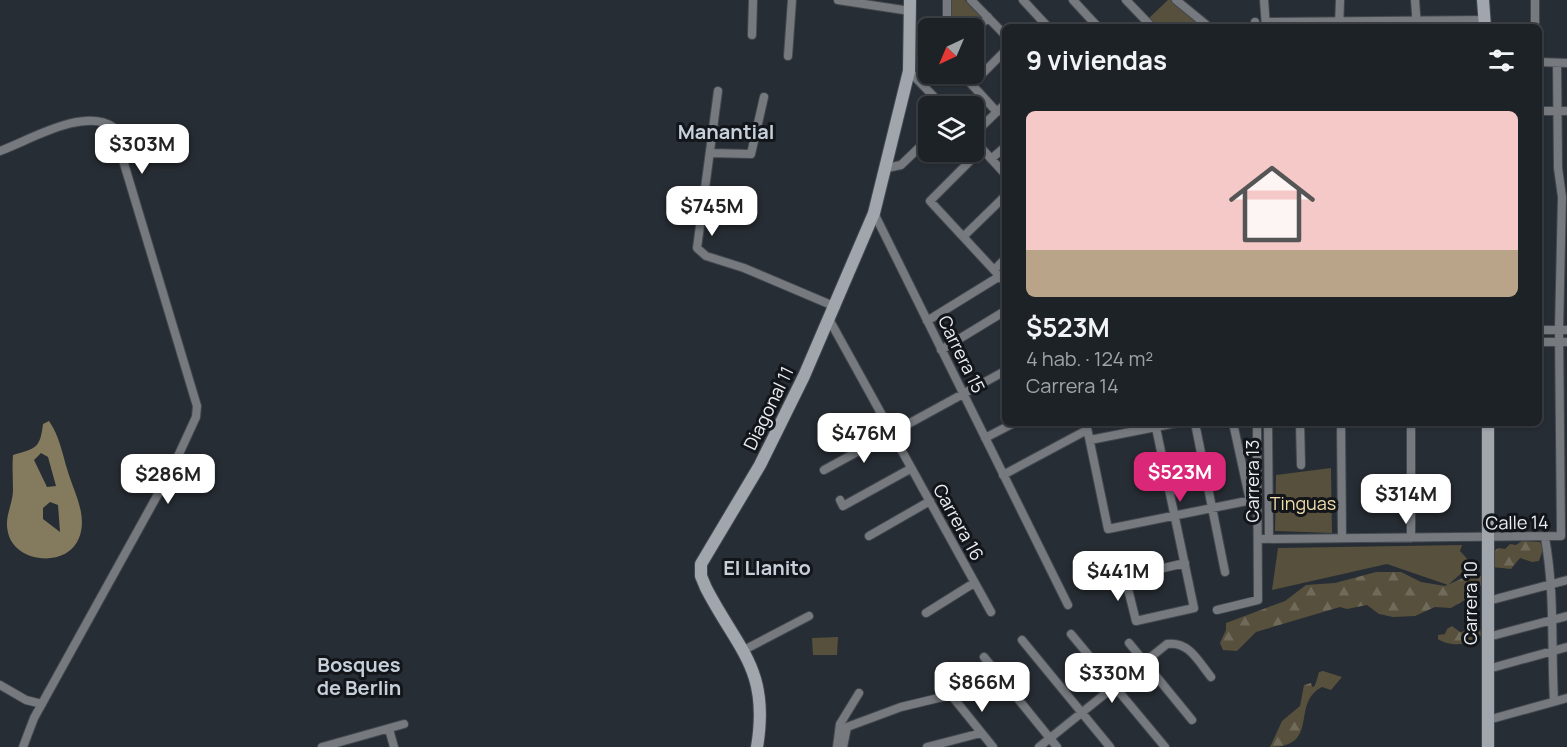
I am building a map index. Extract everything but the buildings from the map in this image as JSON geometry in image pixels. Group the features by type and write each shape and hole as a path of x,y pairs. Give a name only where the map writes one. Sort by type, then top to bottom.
{"street":[{"path":"752,35 753,0"},
{"path":"788,56 792,0"},
{"path":"838,0 910,5"},
{"path":"947,18 948,0"},
{"path":"970,0 1002,32"},
{"path":"1023,0 1045,24"},
{"path":"1073,0 1095,24"},
{"path":"1126,0 1149,24"},
{"path":"1176,0 1205,24"},
{"path":"1264,0 1266,24"},
{"path":"1341,0 1339,24 1485,23 1483,0"},
{"path":"1415,0 1417,24"},
{"path":"1535,0 1535,24"},
{"name":"Diagonal 11","path":"757,747 759,694 755,672 706,588 701,576 701,564 759,465 830,321 874,213 887,168 909,70 910,5"},
{"path":"984,21 988,17"},
{"path":"984,72 1002,54"},
{"path":"1542,62 1567,63"},
{"path":"1542,342 1563,342 1562,197 1558,168 1562,111 1557,63"},
{"path":"909,70 918,80"},
{"path":"922,84 933,96"},
{"path":"972,84 997,112"},
{"path":"718,91 697,248 706,256 836,307"},
{"path":"711,153 752,154 764,98"},
{"path":"984,124 1002,107"},
{"path":"1542,111 1562,111"},
{"path":"0,152 68,124 93,119 113,127 197,406 196,417 173,467 42,704 23,747"},
{"path":"887,168 901,165 918,149"},
{"path":"992,159 1002,150"},
{"path":"984,152 1002,171"},
{"path":"927,321 1000,276 930,201 970,162"},
{"path":"964,236 1002,199"},
{"name":"Carrera 15","path":"874,213 1068,606"},
{"path":"941,350 1002,314"},
{"name":"Carrera 16","path":"830,321 991,612"},
{"path":"1542,330 1563,330"},
{"name":"Calle 14","path":"1257,539 1342,537 1488,539 1561,536 1563,342"},
{"path":"824,470 1002,373"},
{"path":"984,438 1008,426"},
{"path":"1003,475 1087,426 1108,530 1254,500"},
{"path":"1090,440 1152,426"},
{"path":"1156,426 1185,563 1194,608 1136,621 1125,577 1185,563"},
{"path":"1196,426 1225,572"},
{"name":"Carrera 13","path":"1234,426 1254,500"},
{"name":"Carrera 13","path":"1217,610 1258,600 1254,500 1257,426"},
{"name":"Carrera 13","path":"1268,426 1269,539"},
{"path":"1300,426 1301,465"},
{"path":"1341,426 1342,537"},
{"path":"1411,426 1411,538"},
{"name":"Carrera 10","path":"1488,426 1488,747"},
{"path":"840,500 843,506 910,469"},
{"path":"869,536 930,501"},
{"path":"1545,538 1552,584 1550,620 1554,701"},
{"path":"1488,601 1567,580"},
{"path":"926,613 974,583"},
{"path":"744,650 809,615"},
{"path":"1488,637 1567,616"},
{"path":"1071,634 1165,747"},
{"path":"1022,640 1110,747"},
{"path":"1129,643 1192,720"},
{"path":"1039,747 1167,644 1178,643 1186,646 1211,677"},
{"path":"1488,669 1567,647"},
{"path":"984,657 1057,747"},
{"path":"0,685 26,700 42,704"},
{"path":"837,747 840,724 859,693"},
{"path":"843,747 847,727 901,707 951,695 993,747"},
{"path":"1488,720 1567,698"},
{"path":"322,747 355,742 404,724"},
{"path":"389,729 394,747"},
{"path":"927,747 981,733"}],"green space":[{"path":"952,0 965,0 982,18 951,18"},
{"path":"1168,0 1171,0 1199,24 1155,24 1149,18"},
{"name":"Tinguas","path":"1331,468 1332,533 1275,531 1276,475"},
{"path":"1522,541 1540,542 1543,549 1539,561 1532,562 1520,558 1511,569 1492,567 1493,552 1498,548 1505,549 1510,544 1516,545"},
{"path":"1462,545 1460,551 1472,564 1448,585 1387,564 1272,590 1278,548"},
{"path":"1376,572 1401,572 1421,582 1445,586 1474,573 1481,576 1482,583 1475,594 1451,608 1435,607 1415,616 1393,617 1379,614 1367,605 1347,609 1340,607 1256,632 1237,651 1223,650 1220,643 1226,630 1226,623 1285,601 1306,585 1335,583"},
{"path":"1452,626 1460,632 1480,628 1481,635 1478,639 1461,644 1443,642 1438,639 1438,635 1445,634"},
{"path":"838,637 837,655 813,655 812,638"},
{"path":"1323,671 1342,677 1331,690 1322,687 1313,694 1295,740 1286,745 1270,747 1282,721 1300,706 1304,685 1311,683 1312,687 1315,686 1319,672"}],"shaded area":[{"path":"49,421 58,439 79,504 82,521 79,538 73,547 65,554 44,558 33,557 23,552 14,545 7,530 7,518 13,491 13,455 36,446 43,424","holes":["41,453 48,457 56,486 47,487 34,460","50,502 58,505 60,532 43,519 43,508"]}],"district":[{"name":"Manantial","path":"726,131"},
{"name":"El Llanito","path":"767,567"},
{"name":"Bosques de Berlin","path":"359,676"}]}
